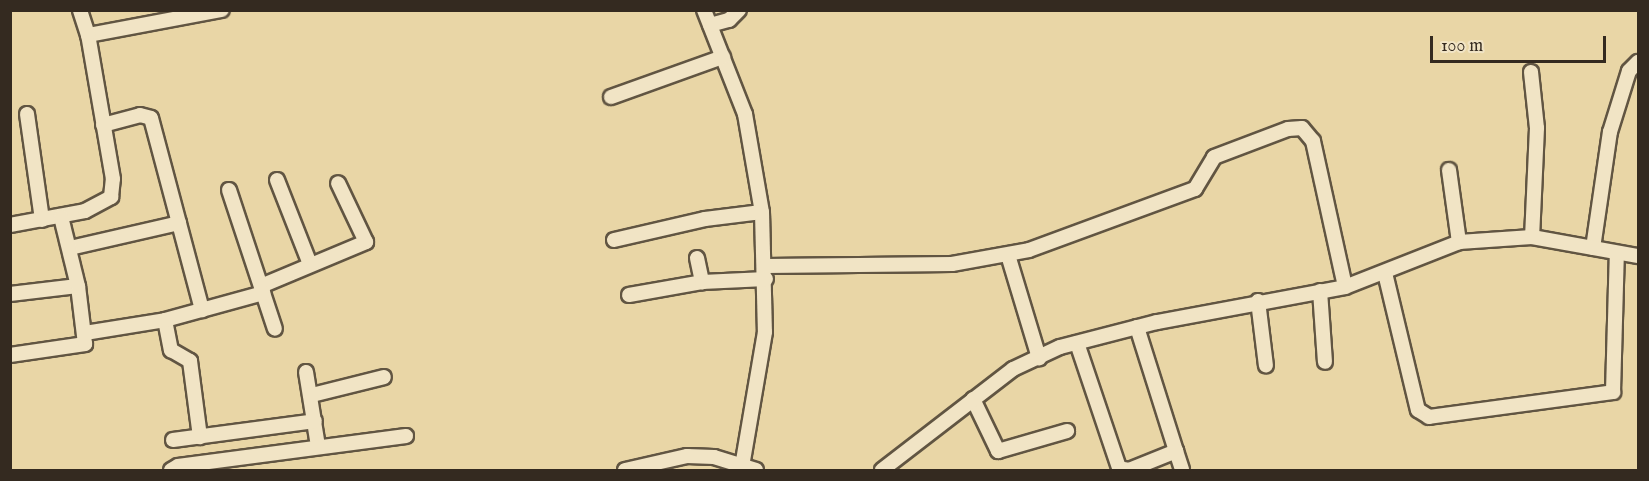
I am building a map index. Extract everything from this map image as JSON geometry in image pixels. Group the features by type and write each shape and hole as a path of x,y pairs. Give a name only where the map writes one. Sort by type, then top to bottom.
{"street":[{"path":"10,225 85,211 111,197 113,179 88,35 80,10"},
{"path":"88,35 165,15 222,10"},
{"path":"704,10 723,57 753,150 759,178 762,212 766,273 765,332 742,466"},
{"path":"710,26 729,20 739,10"},
{"path":"611,97 723,57"},
{"path":"1593,248 1610,132 1629,71 1638,62"},
{"path":"1531,72 1538,128 1532,237"},
{"path":"27,114 42,220"},
{"path":"103,125 140,115 151,118 202,310"},
{"path":"629,295 766,273 952,264 1008,255 1050,244 1195,189 1214,157 1288,129 1302,128 1313,141 1345,287"},
{"path":"1449,170 1459,242"},
{"path":"277,180 310,264"},
{"path":"85,333 165,320 202,310 262,289 310,264 366,242 338,183"},
{"path":"229,190 275,329"},
{"path":"614,240 705,219 762,212"},
{"path":"10,355 80,346 86,341 78,286 61,217"},
{"path":"70,248 179,223"},
{"path":"882,471 1013,369 1077,343 1137,327 1258,301 1345,287 1459,242 1532,237 1638,256"},
{"path":"1385,273 1418,410 1429,417 1613,392 1617,253"},
{"path":"1008,255 1038,358"},
{"path":"697,258 702,282"},
{"path":"10,294 78,286"},
{"path":"1320,291 1325,362"},
{"path":"1258,301 1266,366"},
{"path":"165,320 171,350 190,360 200,437"},
{"path":"1137,327 1182,471"},
{"path":"1077,343 1119,468 1129,470 1176,451"},
{"path":"306,372 312,395 318,446"},
{"path":"312,395 384,377"},
{"path":"973,399 998,451 1067,431"},
{"path":"173,440 315,421"},
{"path":"171,471 178,466 406,436"},
{"path":"625,471 687,456 714,457 756,471"}]}
